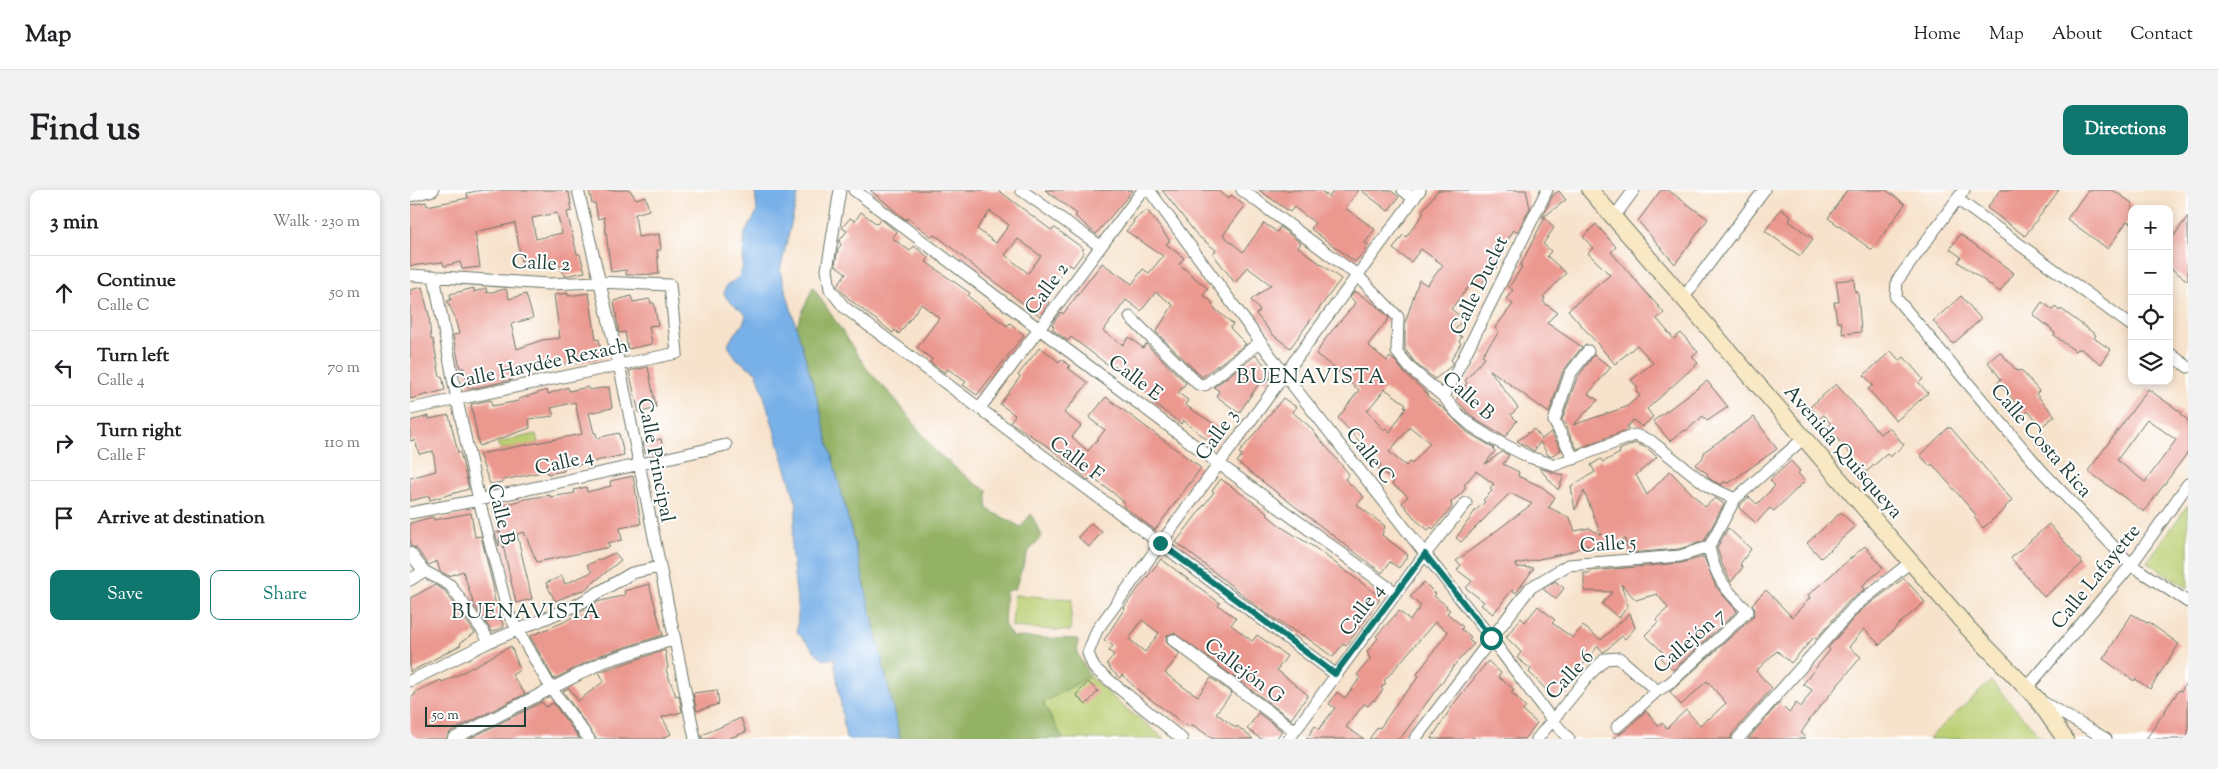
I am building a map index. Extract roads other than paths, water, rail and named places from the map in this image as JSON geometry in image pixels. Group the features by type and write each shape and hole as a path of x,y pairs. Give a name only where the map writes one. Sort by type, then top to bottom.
{"street":[{"path":"410,196 433,190"},
{"name":"Calle Principal","path":"578,190 598,282 619,364 695,739"},
{"name":"Calle F","path":"840,190 827,270 830,289 844,307 1335,674"},
{"name":"Calle E","path":"854,190 1218,463 1396,593"},
{"path":"1021,190 1100,246"},
{"name":"Calle 2","path":"980,408 1142,190"},
{"name":"Calle C","path":"1149,190 1284,374 1491,638 1552,720 1569,739"},
{"name":"Calle B","path":"1242,190 1357,275 1398,316 1397,352 1411,369 1444,397 1457,413 1491,438 1529,457 1555,465 1574,460 1635,435 1651,442 1709,487 1735,500"},
{"path":"1403,190 1417,194"},
{"name":"Calle Duclet","path":"1444,397 1547,190"},
{"name":"Avenida Quisqueya","path":"1590,190 1967,627 2032,694 2065,739"},
{"path":"1614,217 1634,190"},
{"path":"1684,297 1764,190"},
{"name":"Calle 3","path":"1182,739 1094,668 1088,653 1097,630 1417,194"},
{"path":"1961,194 2128,323"},
{"name":"Calle Costa Rica","path":"1961,194 1897,281 1896,298 2041,470 2130,565 2188,602"},
{"name":"Calle 2","path":"410,275 549,284 598,282 670,285 677,353"},
{"name":"Calle B","path":"434,276 457,400 479,500 508,613 551,688 589,739"},
{"path":"1130,317 1198,384 1205,385 1260,342"},
{"path":"1574,460 1554,422 1570,374 1588,351"},
{"name":"Calle Haydée Rexach","path":"410,409 677,353"},
{"path":"2173,356 2188,367"},
{"path":"1709,547 1735,500 1804,438"},
{"name":"Calle 4","path":"410,513 479,500 726,445"},
{"name":"Calle Lafayette","path":"2032,694 2130,565 2188,484"},
{"name":"Calle 4","path":"1292,735 1425,554 1466,503"},
{"name":"Calle 5","path":"1415,739 1530,588 1568,565 1680,556 1709,547"},
{"name":"Callejón 7","path":"1617,727 1657,691 1670,683 1711,644 1727,633 1748,611 1725,589 1713,567 1709,547"},
{"path":"410,553 424,571 450,585 483,630 489,642"},
{"path":"1738,739 1855,606 1912,561"},
{"path":"410,681 489,642 575,606 632,573 659,567"},
{"path":"410,580 424,571"},
{"path":"453,739 602,662 676,640"},
{"name":"Callejón G","path":"1173,640 1292,735"},
{"name":"Calle 6","path":"1537,739 1591,672 1605,659 1619,658 1657,691"},
{"path":"2032,694 2106,739"}],"water":[{"path":"755,190 799,190 780,271 817,398 860,565 900,739 846,739 834,658 823,660 797,632 798,610 791,548 797,505 757,373 737,359 728,346 746,315 728,300 724,294 726,286 739,277 742,270 745,233 757,212"}],"district":[{"name":"BUENAVISTA","path":"1311,376"},
{"name":"BUENAVISTA","path":"526,611"}]}
